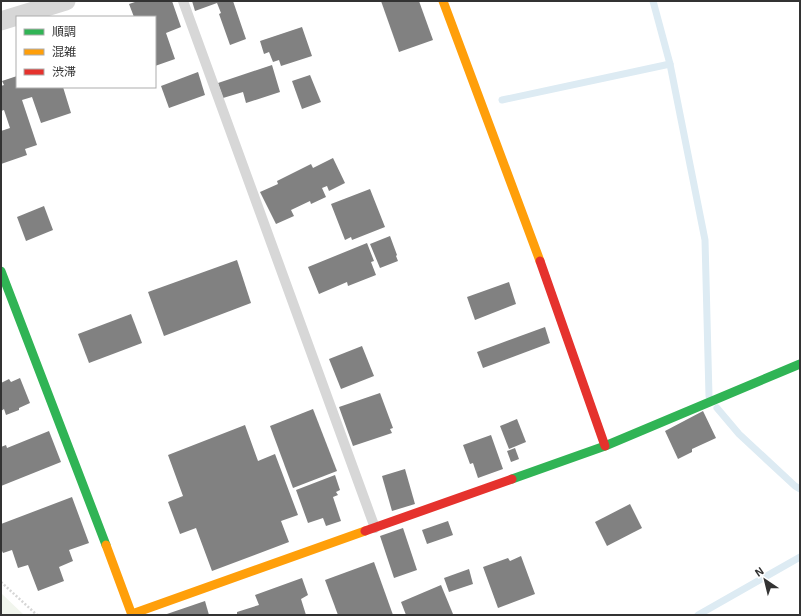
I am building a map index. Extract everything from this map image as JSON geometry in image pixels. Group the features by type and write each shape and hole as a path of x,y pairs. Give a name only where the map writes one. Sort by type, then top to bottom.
{"street":[{"path":"17,16 66,1"},
{"path":"443,1 488,119 579,370 604,446"},
{"path":"1,21 16,16"},
{"path":"1,271 132,614 604,446 800,364"}],"lane":[{"path":"182,1 375,528"}],"path":[{"path":"1,582 37,615"}],"shaded area":[{"path":"1,593 24,615 1,615"}],"building":[{"path":"138,1 172,1 181,27 166,33 175,59 156,66 156,16 134,16 129,4"},
{"path":"192,1 233,1 246,39 230,45 219,14 221,13 217,3 195,11"},
{"path":"381,1 419,1 433,40 399,52"},
{"path":"302,27 312,56 281,66 279,60 273,62 269,52 264,54 260,41"},
{"path":"272,65 280,92 246,103 243,92 223,98 218,83"},
{"path":"198,72 205,95 169,108 161,86"},
{"path":"310,75 321,102 302,109 292,81"},
{"path":"16,76 16,88 63,88 71,113 41,123 32,97 22,100 37,145 25,149 27,155 1,164 1,131 10,128 4,110 1,111 1,86 4,85 2,81"},
{"path":"333,158 345,183 329,191 327,186 322,188 326,197 311,204 310,201 291,210 294,216 276,224 260,192 278,184 277,181 311,164 313,168"},
{"path":"370,189 385,227 352,240 351,237 345,240 331,204"},
{"path":"44,206 53,230 26,241 17,217"},
{"path":"390,236 398,261 380,268 370,244"},
{"path":"367,243 374,261 371,262 376,275 348,286 347,282 319,294 308,267"},
{"path":"237,260 251,303 164,336 148,292"},
{"path":"509,282 516,304 475,320 467,297"},
{"path":"131,314 142,343 89,363 78,334"},
{"path":"545,327 550,343 483,368 477,352"},
{"path":"362,346 374,376 341,389 329,359"},
{"path":"20,378 30,403 19,408 19,410 6,415 4,409 1,411 1,383 9,379 11,382"},
{"path":"380,393 393,428 390,429 392,433 353,446 339,407"},
{"path":"313,409 337,471 293,488 270,426"},
{"path":"703,411 716,438 692,449 692,452 678,459 665,431"},
{"path":"517,419 526,442 509,449 500,426"},
{"path":"245,425 258,461 275,454 298,515 281,521 289,542 212,571 196,528 180,534 168,502 183,496 168,455"},
{"path":"49,431 61,462 1,486 1,447 6,445 7,448"},
{"path":"491,435 503,469 478,478 473,463 470,464 463,445"},
{"path":"515,448 519,459 511,462 507,451"},
{"path":"405,469 415,504 392,511 382,476"},
{"path":"335,475 340,490 336,492 338,495 333,497 341,521 326,526 323,518 308,523 296,490"},
{"path":"72,497 89,543 69,550 73,561 59,567 64,581 38,591 28,565 18,568 12,550 3,553 1,549 1,524"},
{"path":"630,504 642,528 607,546 595,522"},
{"path":"448,521 453,535 427,544 422,530"},
{"path":"403,528 417,570 394,578 380,536"},
{"path":"521,556 535,594 498,608 483,567 508,558 510,561"},
{"path":"374,562 393,615 338,615 325,580"},
{"path":"469,569 473,584 449,592 444,578"},
{"path":"302,578 308,595 301,599 306,615 237,615 237,612 259,605 255,595"},
{"path":"441,585 453,614 406,615 401,602"},
{"path":"205,601 209,615 164,615"}],"waterway":[{"path":"653,1 670,64"},
{"path":"502,100 670,64 705,240 709,396"},
{"path":"717,408 739,434 800,489"},
{"path":"698,615 800,557"}],"traffic: fast":[{"path":"1,271 106,545"},
{"path":"512,479 605,446 800,364"}],"traffic: slow":[{"path":"443,1 540,261"},
{"path":"132,614 365,531"},
{"path":"106,545 132,615"}],"traffic: jam":[{"path":"540,261 605,446"},
{"path":"365,531 512,479"}]}
